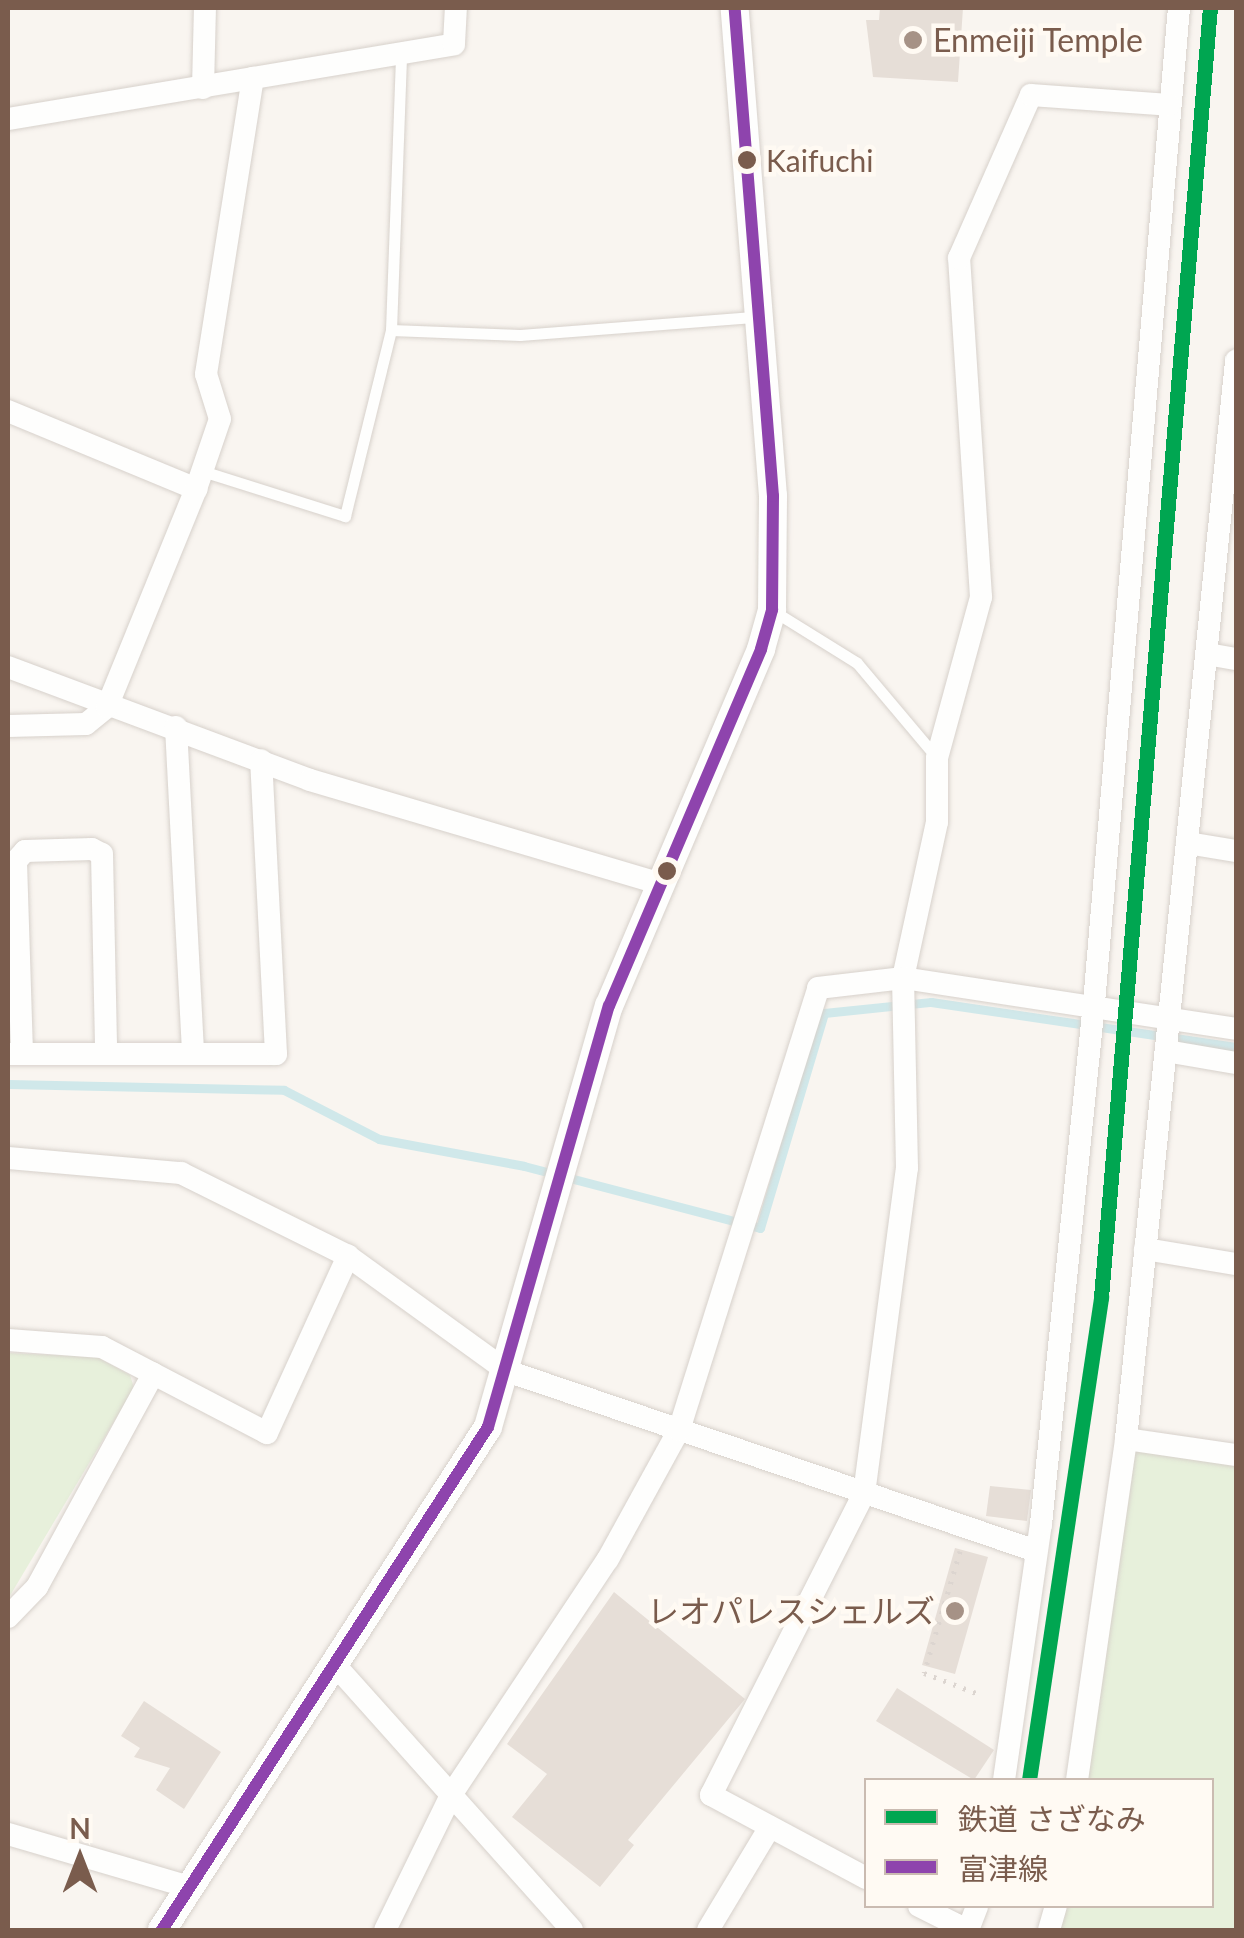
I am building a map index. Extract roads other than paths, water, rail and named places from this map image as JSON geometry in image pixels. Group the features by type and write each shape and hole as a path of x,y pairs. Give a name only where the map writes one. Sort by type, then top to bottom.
{"street":[{"path":"203,88 205,8"},
{"path":"8,120 454,44 456,8"},
{"path":"162,1930 466,1470 507,1371 609,1006 772,610 736,8"},
{"path":"1004,1778 1036,1551 1094,1004 1179,8"},
{"path":"8,726 86,724 107,707 199,480 220,419 206,374 253,78"},
{"path":"864,1877 711,1796 864,1494 907,1168 904,978 937,822 937,758 981,597 959,258 1031,96 1169,104"},
{"path":"1078,1778 1126,1438 1206,654 1232,461 1236,361"},
{"path":"8,411 199,480"},
{"path":"1206,654 1236,659"},
{"path":"8,667 107,707 261,760 661,884"},
{"path":"176,728 193,1052"},
{"path":"106,1050 102,854 25,851 16,861 15,1054 106,1050 276,1054 261,760"},
{"path":"1187,843 1236,851"},
{"path":"385,1930 451,1796 608,1559 679,1430 808,1004 818,988 904,978 1236,1028"},
{"path":"1166,1050 1236,1063"},
{"path":"8,1158 181,1172 348,1256 507,1371 1036,1551"},
{"path":"1145,1249 1236,1264"},
{"path":"8,1340 102,1347 268,1432 348,1256"},
{"path":"8,1617 37,1586 153,1374"},
{"path":"1126,1438 1236,1455"},
{"path":"336,1666 572,1930"},
{"path":"708,1930 770,1827"},
{"path":"8,1834 189,1887"},
{"path":"923,1908 967,1930"}],"lane":[{"path":"199,480 345,516 391,330 402,53"},
{"path":"391,330 520,335 756,316"},
{"path":"772,610 857,664 937,758"}],"waterway":[{"path":"8,1084 284,1090 379,1139 524,1166 760,1228 824,1013 931,1002 1236,1047"}],"rail line":[{"name":"さざなみ","path":"1029,1778 1101,1297 1210,8"}],"place":[{"name":"Enmeiji Temple","path":"913,40"},
{"name":"Kaifuchi","path":"747,160"},
{"name":"レオパレスシェルズ","path":"955,1611"}]}
